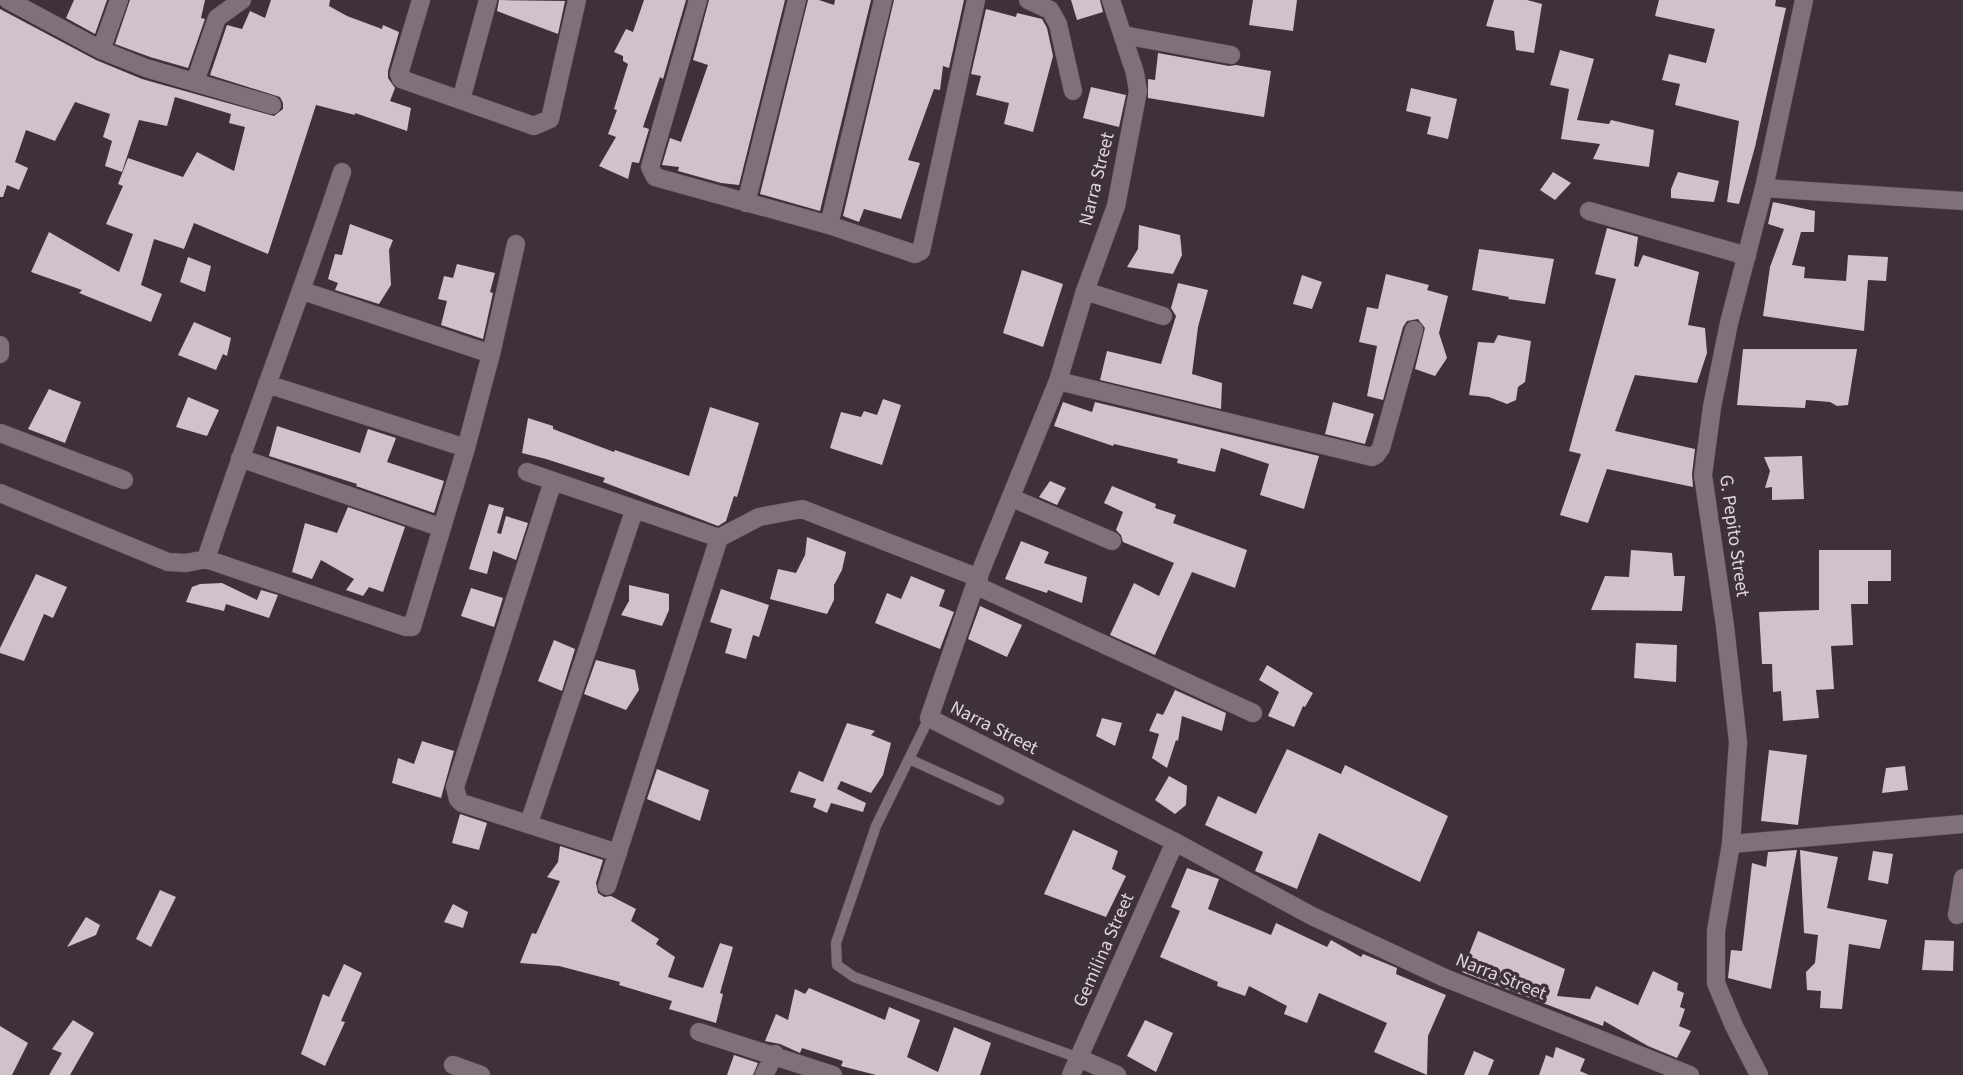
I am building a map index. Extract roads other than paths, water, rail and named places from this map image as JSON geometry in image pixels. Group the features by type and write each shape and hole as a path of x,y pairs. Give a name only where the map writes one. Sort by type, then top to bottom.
{"street":[{"path":"8,0 101,50 146,68 272,105"},
{"path":"101,50 119,0"},
{"path":"195,82 217,18 242,0"},
{"path":"421,0 399,76 402,80 534,126 550,119 577,0"},
{"path":"461,100 488,0"},
{"path":"698,0 651,171 655,177 828,225 911,254 921,251 976,0"},
{"path":"746,203 797,0"},
{"path":"828,225 883,0"},
{"path":"1028,0 1050,9 1058,24 1073,91"},
{"name":"Narra Street","path":"1111,0 1135,73 1138,91 1116,206 1085,292 1058,381 977,581 929,718 1175,842 1312,916 1445,978 1690,1075"},
{"name":"G. Pepito Street","path":"1759,1075 1716,983 1716,931 1731,844 1738,742 1726,626 1703,475 1729,323 1764,188 1804,0"},
{"path":"1123,35 1231,55"},
{"path":"206,559 240,458 303,291 342,173"},
{"path":"1764,188 1963,201"},
{"path":"1589,211 1747,256"},
{"path":"0,493 168,562 186,563 206,559 409,628 414,625 466,448 516,244"},
{"path":"303,291 491,354"},
{"path":"1085,292 1163,316"},
{"path":"1058,381 1372,457 1381,448 1414,330"},
{"path":"0,345 0,355"},
{"path":"267,384 466,448"},
{"path":"0,433 124,480"},
{"path":"240,458 442,528"},
{"path":"527,472 719,538"},
{"path":"553,481 455,787 462,803 618,853"},
{"path":"1012,498 1111,541"},
{"path":"607,886 719,538 759,517 802,509 977,581 1253,713"},
{"path":"528,823 634,511"},
{"path":"1731,844 1963,824"},
{"name":"Gemilina Street","path":"1071,1075 1175,842"},
{"path":"1957,915 1963,878"},
{"path":"699,1032 833,1075"},
{"path":"764,1075 775,1055"},
{"path":"1079,1058 1117,1075"},
{"path":"453,1065 481,1075"}],"lane":[{"path":"929,718 876,827 836,943 837,964 854,977 1079,1058"},
{"path":"909,759 999,800"}]}
